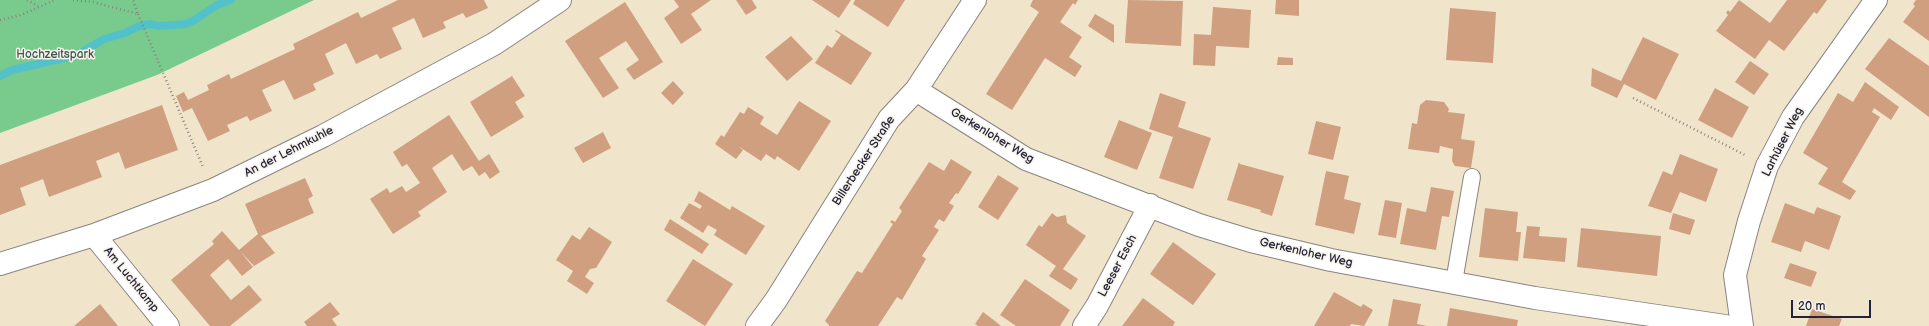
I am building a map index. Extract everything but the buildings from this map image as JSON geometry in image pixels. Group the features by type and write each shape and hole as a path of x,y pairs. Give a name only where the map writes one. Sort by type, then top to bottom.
{"street":[{"name":"An der Lehmkuhle","path":"0,264 94,235 213,190 322,136 494,44 560,0"},
{"name":"Billerbecker Straße","path":"757,326 776,300 890,118 916,90 975,0"},
{"name":"Larhüser Weg","path":"1742,326 1735,275 1749,221 1767,166 1793,117 1876,0"},
{"name":"Gerkenloher Weg","path":"916,90 1026,159 1150,205 1199,225 1251,241 1331,260 1534,298 1725,326"},
{"name":"Leeser Esch","path":"1084,326 1097,306 1150,205"},
{"name":"Am Luchtkamp","path":"94,235 168,326"}],"lane":[{"path":"1454,282 1472,177"}],"path":[{"path":"27,0 38,6"},
{"path":"0,20 22,15 38,6 55,0"},
{"path":"73,0 93,2 138,14"},
{"path":"133,0 213,190"},
{"path":"1633,98 1767,166"}],"green space":[{"name":"Hochzeitspark","path":"0,0 314,0 157,75 0,133"}],"waterway":[{"path":"0,76 12,70 77,55 104,39 125,33 137,27 149,24 160,26 185,24 193,21 217,5 231,0"}]}
